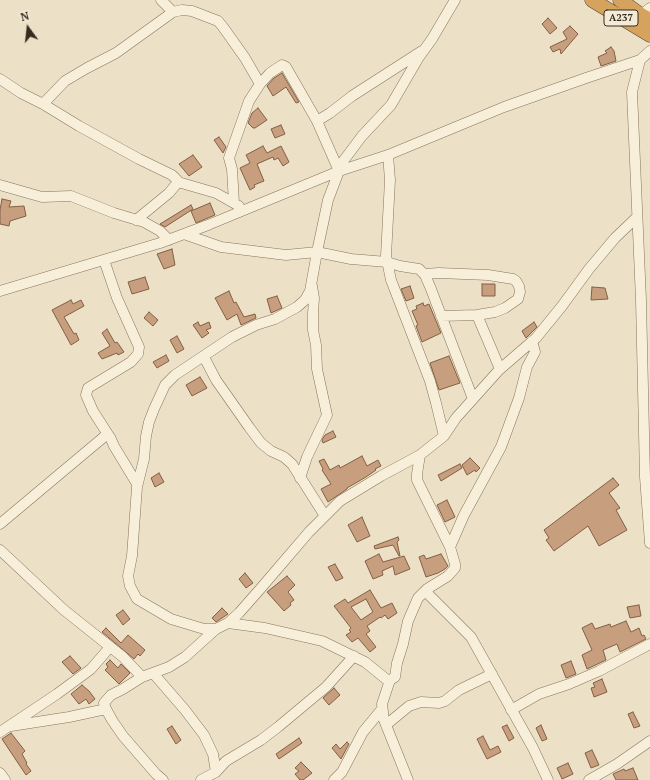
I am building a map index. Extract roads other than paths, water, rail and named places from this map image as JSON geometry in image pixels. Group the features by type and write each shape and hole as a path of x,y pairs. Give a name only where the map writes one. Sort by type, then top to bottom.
{"highway":[{"name":"A237","path":"592,0 650,35"},
{"name":"A237","path":"620,0 647,14"}],"street":[{"path":"161,0 172,12"},
{"path":"216,629 204,629 171,619 137,599 130,586 128,576 132,556 134,507 144,460 149,422 165,385 175,375 232,337 256,324 275,319 297,307 308,294 312,283 328,200 339,170 362,136 391,105 455,0"},
{"path":"42,104 65,81 116,53 172,12 182,10 192,11 218,21 245,58 260,84"},
{"path":"317,120 330,113 352,96 425,49"},
{"path":"0,291 169,240 339,170 388,155 504,107 640,60 650,51"},
{"path":"640,60 632,92 636,217 645,301 645,477 650,543"},
{"path":"234,203 232,169 229,158 249,101 260,84 270,73 282,65 286,67 317,120 339,170"},
{"path":"0,79 21,93 96,136 172,174 178,182 216,193 246,209"},
{"path":"388,155 390,180 386,233 387,262 391,280 430,382 444,436"},
{"path":"136,220 169,193 178,182"},
{"path":"0,185 42,197 71,196 114,213 144,222 160,231 169,240"},
{"path":"163,780 123,736 106,709 104,703 111,695 142,677 169,667 185,657 216,629 228,623 261,588 309,532 340,501 381,476 420,455 444,436 456,418 500,369 532,341 562,306 589,269 615,238 636,217"},
{"path":"184,234 220,247 286,255 317,252 351,259 387,262 419,269 424,274 473,399"},
{"path":"104,260 117,298 139,347 138,354 131,362 88,388 86,395 93,411 138,484"},
{"path":"424,274 439,273 488,275 513,278 516,281 520,292 518,299 505,308 495,312 441,316"},
{"path":"300,478 307,457 328,416 317,368 316,345 313,330 314,298 312,283"},
{"path":"477,314 500,369"},
{"path":"450,547 464,516 501,447 519,398 528,367 535,352 532,341"},
{"path":"204,357 216,380 261,443 271,451 284,457 292,464 325,516"},
{"path":"0,524 105,436 109,436"},
{"path":"408,780 386,725 382,704 390,680 395,677 397,663 408,621 418,598 425,591 448,576 455,568 450,547 417,480 420,455"},
{"path":"0,550 64,610 123,657 142,677"},
{"path":"425,591 472,637 533,748 548,780"},
{"path":"228,623 265,628 322,641 365,662 386,679 390,680"},
{"path":"512,710 539,694 570,684 650,644"},
{"path":"3,729 57,694 91,669 110,647"},
{"path":"201,780 216,772 226,761 267,736 311,701 354,656"},
{"path":"154,673 204,734 213,754 216,772"},
{"path":"386,725 408,706 421,702 430,704 445,701 459,690 492,674"},
{"path":"3,729 106,709"},
{"path":"334,780 345,776 363,732 382,709"},
{"path":"589,780 623,760 650,740"},
{"path":"0,773 5,780"}]}
